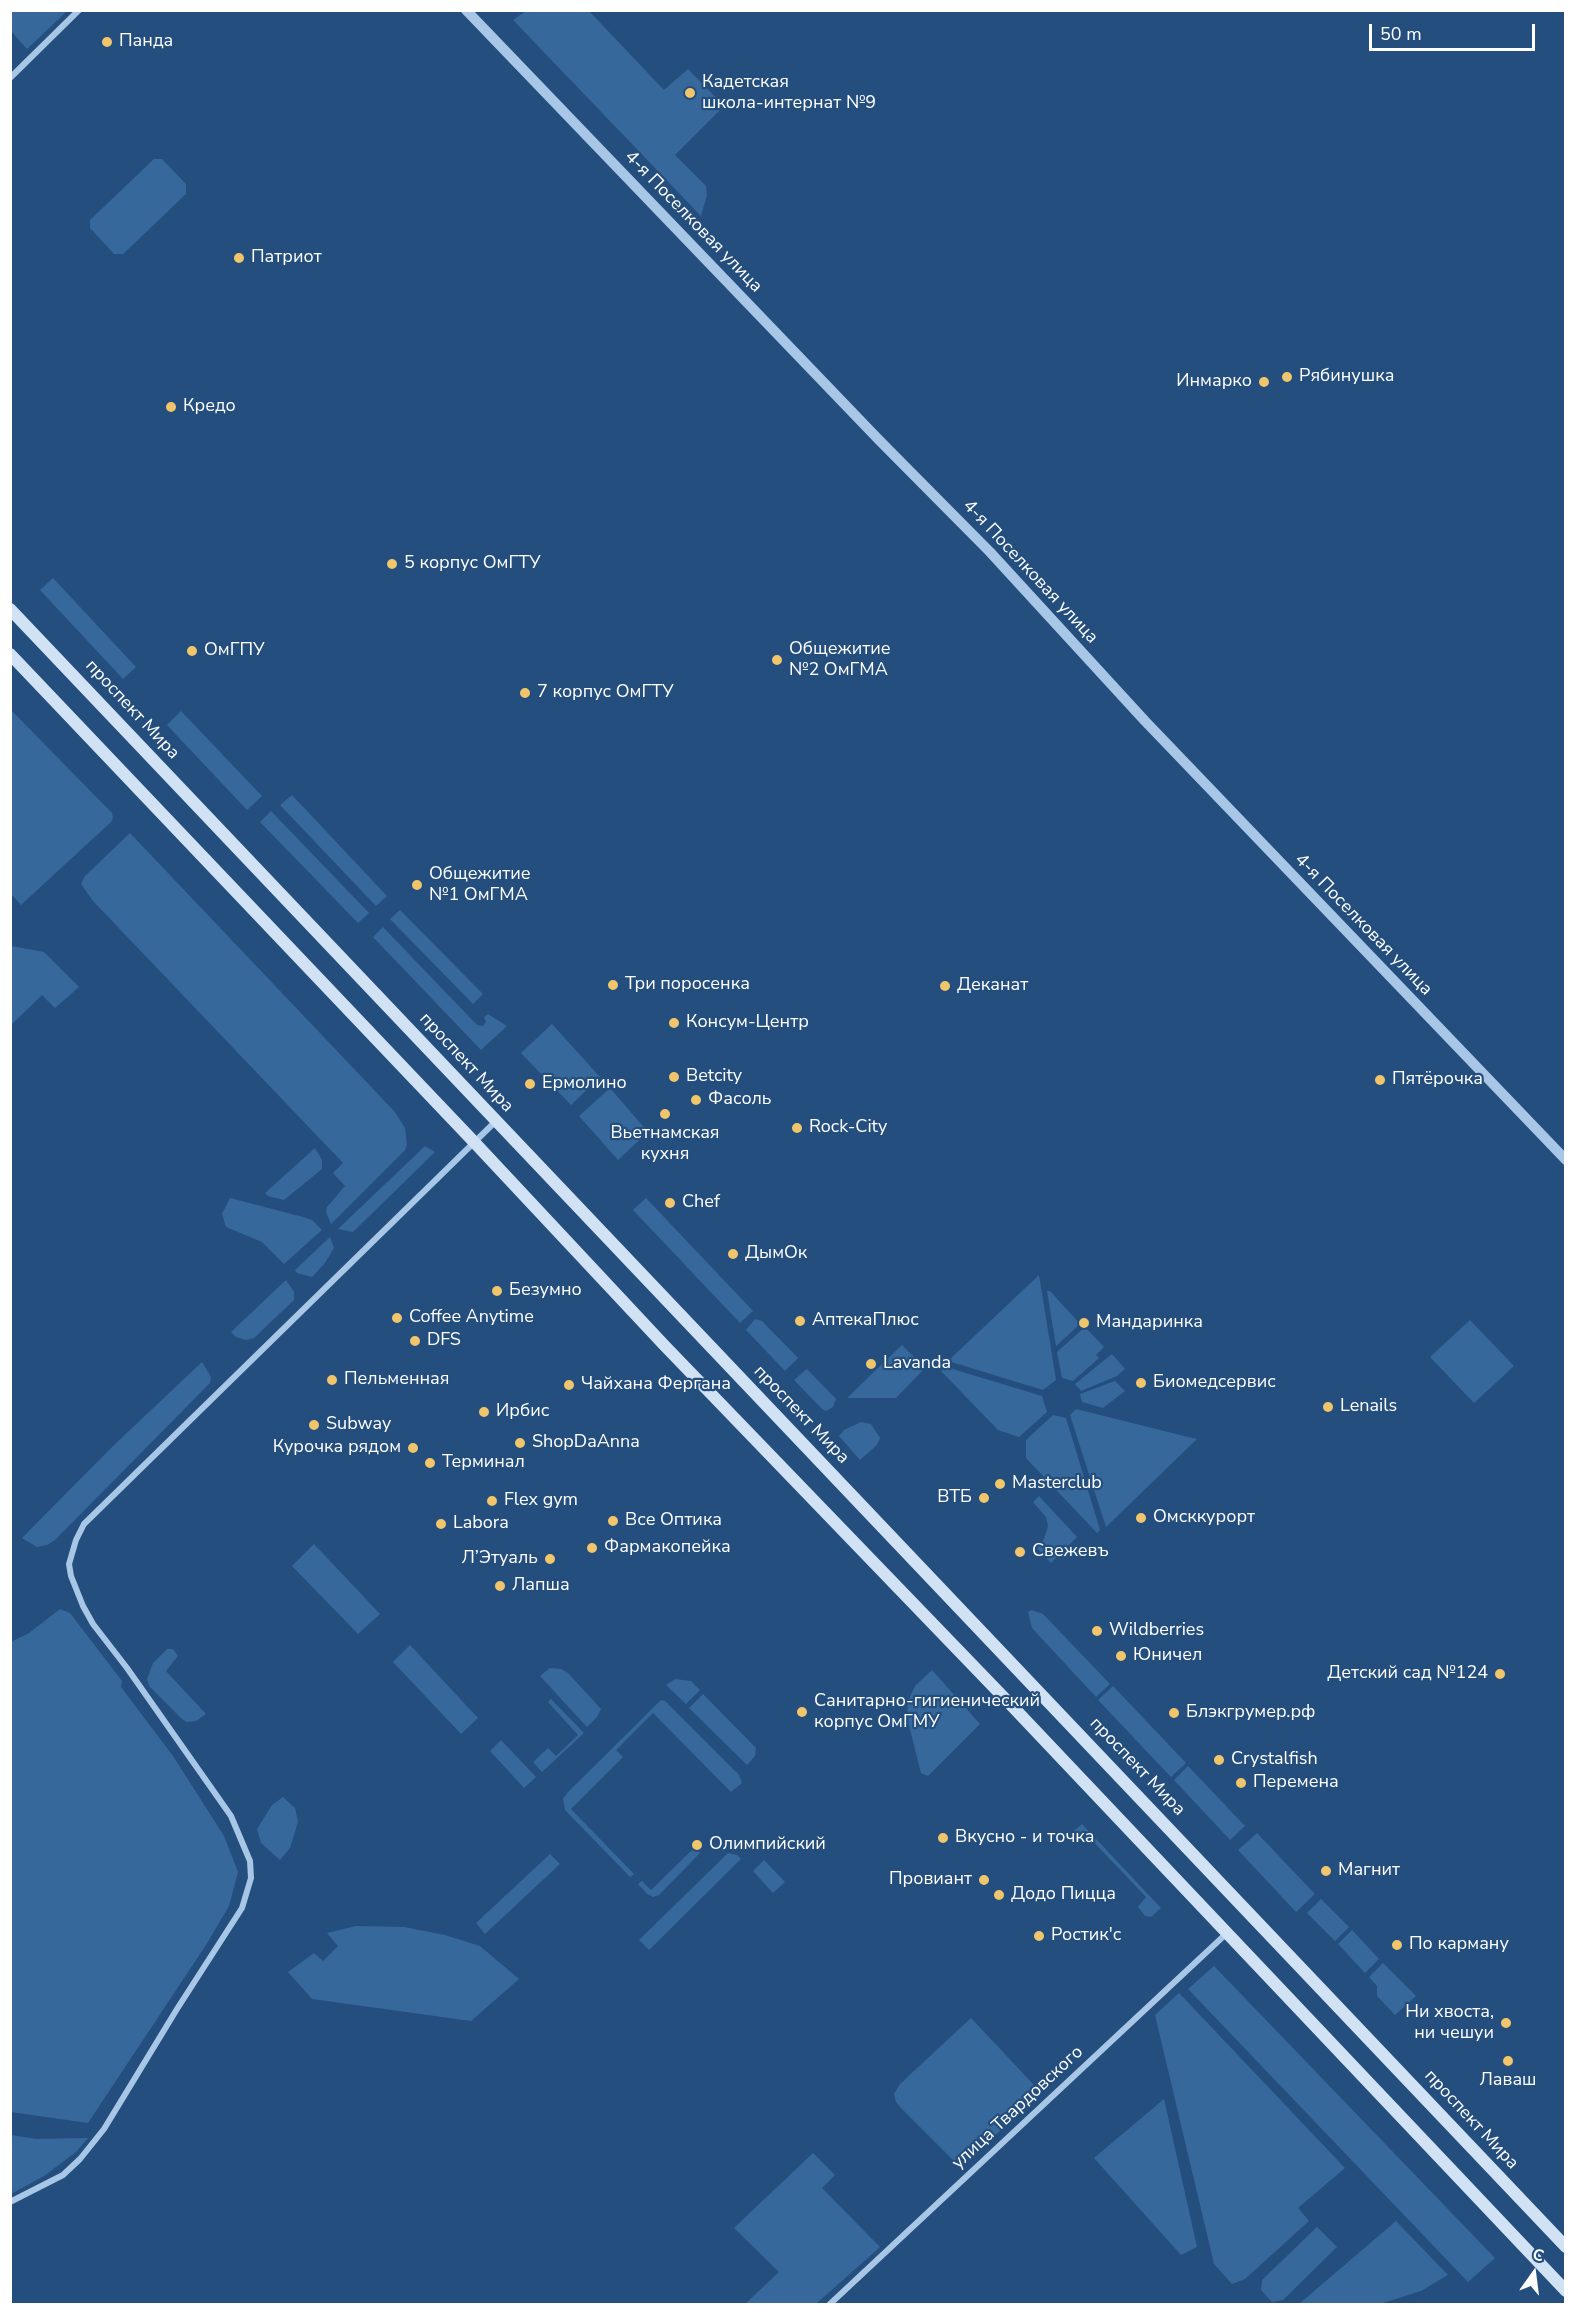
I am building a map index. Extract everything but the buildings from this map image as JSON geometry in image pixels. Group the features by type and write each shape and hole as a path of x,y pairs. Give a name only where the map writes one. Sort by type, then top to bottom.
{"main road":[{"name":"проспект Мира","path":"10,609 1566,2247"},
{"path":"10,654 664,1345 997,1691 1566,2291"}],"street":[{"path":"10,78 79,10"},
{"name":"4-я Поселковая улица","path":"466,10 1010,573 1153,728 1566,1160"},
{"path":"10,2202 63,2175 80,2159 104,2129 242,1908 251,1878 250,1861 231,1816 127,1668 93,1624 83,1606 71,1576 69,1564 71,1551 84,1524 496,1122"},
{"name":"улица Твардовского","path":"830,2304 1227,1933"}],"shaded area":[{"path":"11,10 67,11 27,49 11,31"},
{"path":"526,11 589,11 664,90 688,69 724,106 675,155 706,186 707,195 701,216 513,20"},
{"path":"154,159 162,159 186,184 186,194 123,254 114,254 90,228 90,220"},
{"path":"53,578 136,667 123,679 40,590"},
{"path":"10,709 112,813 113,818 21,905 11,894"},
{"path":"181,711 262,796 247,810 167,725"},
{"path":"292,795 387,896 376,906 280,805"},
{"path":"271,811 369,913 358,923 260,822"},
{"path":"130,833 395,1112 405,1128 407,1145 405,1150 331,1224 326,1212 327,1207 345,1186 333,1173 343,1163 93,901 81,884 85,876"},
{"path":"400,910 483,994 473,1004 390,919"},
{"path":"383,927 477,1025 483,1026 486,1022 484,1017 488,1014 507,1026 481,1050 373,937"},
{"path":"11,946 44,952 79,987 55,1008 42,995 11,1025"},
{"path":"552,1024 600,1077 571,1105 521,1053"},
{"path":"610,1088 648,1132 618,1160 579,1116"},
{"path":"425,1146 435,1152 353,1232 338,1229"},
{"path":"315,1148 322,1160 322,1169 284,1200 265,1193"},
{"path":"230,1198 312,1220 322,1230 284,1264 262,1242 226,1227 222,1214"},
{"path":"646,1198 753,1311 740,1323 633,1210"},
{"path":"330,1237 334,1248 325,1263 312,1277 297,1273 295,1270"},
{"path":"1039,1275 1056,1380 1043,1390 948,1361"},
{"path":"286,1280 294,1292 294,1300 254,1338 246,1340 236,1337 231,1332"},
{"path":"1047,1291 1050,1291 1080,1324 1056,1346"},
{"path":"755,1319 762,1321 798,1358 785,1371 746,1330"},
{"path":"1470,1320 1514,1366 1474,1403 1430,1357"},
{"path":"1085,1327 1104,1347 1096,1355 1099,1358 1073,1381 1062,1378 1057,1352"},
{"path":"902,1345 925,1368 896,1398 847,1398"},
{"path":"1112,1354 1125,1369 1117,1376 1081,1391 1075,1384"},
{"path":"202,1362 211,1377 210,1383 55,1540 37,1547 22,1538 113,1446"},
{"path":"946,1367 1042,1396 1047,1412 1019,1437 998,1430 941,1371"},
{"path":"807,1369 836,1399 833,1407 826,1411 794,1380"},
{"path":"1115,1381 1125,1391 1103,1408 1082,1402 1080,1394"},
{"path":"1076,1409 1197,1439 1106,1527 1070,1415"},
{"path":"1053,1415 1066,1418 1100,1530 1097,1533 1026,1458 1026,1440"},
{"path":"861,1422 871,1424 880,1438 877,1445 860,1460 839,1436 844,1430"},
{"path":"1039,1496 1077,1537 1051,1563 1037,1548 1044,1539 1048,1526 1046,1517 1033,1502"},
{"path":"314,1544 380,1614 358,1634 292,1566"},
{"path":"60,1609 70,1613 122,1681 121,1687 173,1756 224,1836 238,1872 229,1906 206,1945 88,2123 11,2112 11,1642 29,1633"},
{"path":"1031,1610 1043,1614 1110,1684 1096,1697 1032,1628 1028,1612"},
{"path":"410,1645 478,1718 461,1734 393,1662"},
{"path":"167,1649 173,1649 178,1656 166,1671 206,1714 196,1721 187,1722 182,1719 149,1686 147,1679 153,1663"},
{"path":"550,1668 561,1669 568,1673 601,1709 587,1727 540,1676"},
{"path":"932,1670 980,1724 928,1776 921,1773 907,1717 908,1701 915,1686"},
{"path":"675,1679 691,1681 700,1690 686,1704 666,1685"},
{"path":"1113,1686 1186,1763 1171,1777 1098,1700"},
{"path":"703,1694 756,1748 755,1756 747,1765 689,1708"},
{"path":"551,1699 584,1733 542,1772 533,1762 548,1748 556,1756 578,1735 548,1702"},
{"path":"661,1700 665,1701 739,1775 742,1783 731,1792 653,1713 616,1750 623,1757 571,1809 634,1874 630,1877 565,1810 563,1799"},
{"path":"501,1740 536,1777 524,1788 490,1751"},
{"path":"1188,1766 1245,1826 1230,1840 1174,1780"},
{"path":"283,1797 295,1808 298,1822 290,1848 280,1860 261,1843 257,1829 272,1805"},
{"path":"1082,1824 1161,1908 1151,1917 1145,1916 1138,1907 1146,1897 1087,1835 1077,1844 1071,1841 1069,1835"},
{"path":"1257,1833 1315,1894 1296,1912 1238,1850"},
{"path":"696,1846 700,1853 659,1895 653,1897 647,1894 638,1884 642,1881 651,1890"},
{"path":"728,1853 737,1855 741,1859 649,1950 639,1940"},
{"path":"550,1854 560,1864 485,1934 476,1923"},
{"path":"764,1860 785,1882 773,1893 753,1871"},
{"path":"1321,1899 1349,1927 1335,1941 1307,1913"},
{"path":"356,1926 404,1927 445,1935 480,1946 519,1979 471,2021 312,1999 288,1972 314,1953 323,1961 338,1946 327,1933"},
{"path":"1352,1930 1379,1959 1365,1973 1338,1944"},
{"path":"1383,1963 1416,1996 1395,2015 1377,1996 1377,1986 1369,1977"},
{"path":"1214,1966 1495,2258 1468,2282 1188,1989"},
{"path":"1179,1993 1345,2168 1298,2208 1309,2221 1245,2279 1232,2284 1214,2264 1155,2015"},
{"path":"971,2018 1033,2084 1035,2089 1029,2103 961,2168 901,2108 894,2094 900,2084"},
{"path":"1164,2099 1197,2247 1181,2255 1094,2158"},
{"path":"11,2135 36,2139 88,2138 76,2152 44,2176 11,2194"},
{"path":"813,2153 835,2175 822,2188 880,2247 816,2304 745,2304 779,2272 734,2228"},
{"path":"1396,2221 1448,2275 1421,2291 1380,2304 1299,2304"},
{"path":"1317,2227 1337,2247 1283,2300 1272,2302 1261,2290 1262,2280"}],"place":[{"name":"Панда","path":"107,42"},
{"name":"Кадетская школа-интернат №9","path":"690,93"},
{"name":"Патриот","path":"239,258"},
{"name":"Рябинушка","path":"1287,377"},
{"name":"Инмарко","path":"1264,382"},
{"name":"Кредо","path":"171,407"},
{"name":"5 корпус ОмГТУ","path":"392,564"},
{"name":"ОмГПУ","path":"192,651"},
{"name":"Общежитие №2 ОмГМА","path":"777,660"},
{"name":"7 корпус ОмГТУ","path":"525,693"},
{"name":"Общежитие №1 ОмГМА","path":"417,885"},
{"name":"Три поросенка","path":"613,985"},
{"name":"Деканат","path":"945,986"},
{"name":"Консум-Центр","path":"674,1023"},
{"name":"Betcity","path":"674,1077"},
{"name":"Пятёрочка","path":"1380,1080"},
{"name":"Ермолино","path":"530,1084"},
{"name":"Фасоль","path":"696,1100"},
{"name":"Вьетнамская кухня","path":"665,1114"},
{"name":"Rock-City","path":"797,1128"},
{"name":"Chef","path":"670,1203"},
{"name":"ДымОк","path":"733,1254"},
{"name":"Безумно","path":"497,1291"},
{"name":"Coffee Anytime","path":"397,1318"},
{"name":"АптекаПлюс","path":"800,1321"},
{"name":"Мандаринка","path":"1084,1323"},
{"name":"DFS","path":"415,1341"},
{"name":"Lavanda","path":"871,1364"},
{"name":"Пельменная","path":"332,1380"},
{"name":"Биомедсервис","path":"1141,1383"},
{"name":"Чайхана Фергана","path":"569,1385"},
{"name":"Lenails","path":"1328,1407"},
{"name":"Ирбис","path":"484,1412"},
{"name":"Subway","path":"314,1425"},
{"name":"ShopDaAnna","path":"520,1443"},
{"name":"Курочка рядом","path":"413,1448"},
{"name":"Терминал","path":"430,1463"},
{"name":"Masterclub","path":"1000,1484"},
{"name":"ВТБ","path":"984,1498"},
{"name":"Flex gym","path":"492,1501"},
{"name":"Омсккурорт","path":"1141,1518"},
{"name":"Все Оптика","path":"613,1521"},
{"name":"Labora","path":"441,1524"},
{"name":"Фармакопейка","path":"592,1548"},
{"name":"Свежевъ","path":"1020,1552"},
{"name":"Л’Этуаль","path":"550,1559"},
{"name":"Лапша","path":"500,1586"},
{"name":"Wildberries","path":"1097,1631"},
{"name":"Юничел","path":"1121,1656"},
{"name":"Детский сад №124","path":"1500,1674"},
{"name":"Санитарно-гигиенический корпус ОмГМУ","path":"802,1712"},
{"name":"Блэкгрумер.рф","path":"1174,1713"},
{"name":"Crystalfish","path":"1219,1760"},
{"name":"Перемена","path":"1241,1783"},
{"name":"Вкусно - и точка","path":"943,1838"},
{"name":"Олимпийский","path":"697,1845"},
{"name":"Магнит","path":"1326,1871"},
{"name":"Провиант","path":"984,1880"},
{"name":"Додо Пицца","path":"999,1895"},
{"name":"Ростик'с","path":"1039,1936"},
{"name":"По карману","path":"1397,1945"},
{"name":"Ни хвоста, ни чешуи","path":"1506,2023"},
{"name":"Лаваш","path":"1508,2061"}]}
